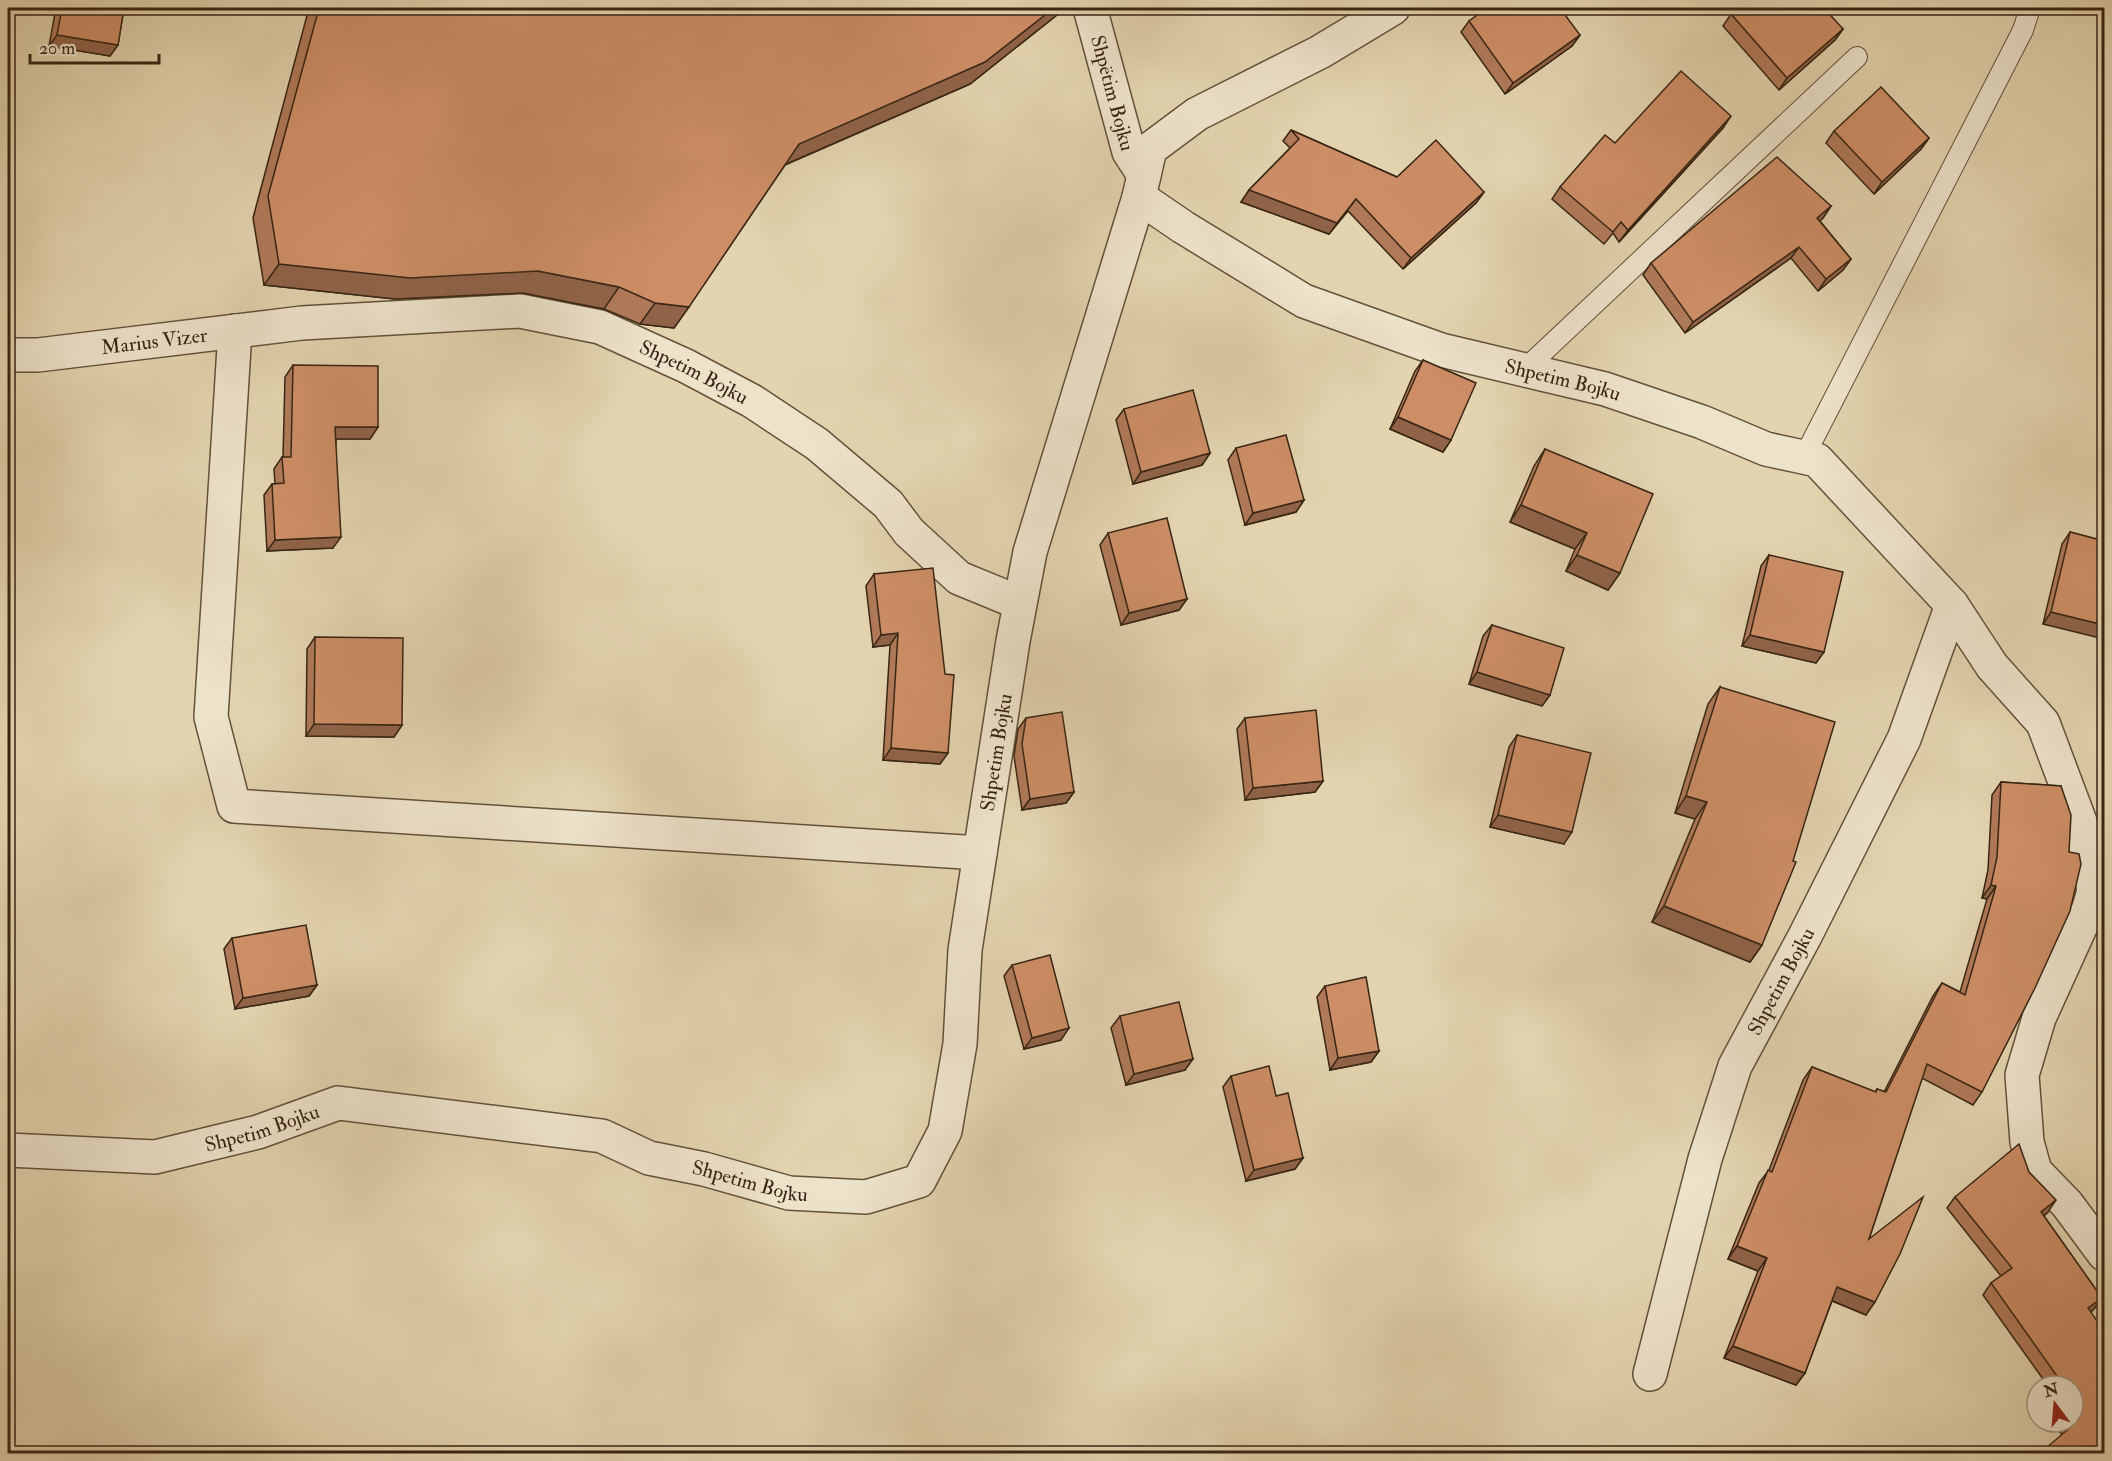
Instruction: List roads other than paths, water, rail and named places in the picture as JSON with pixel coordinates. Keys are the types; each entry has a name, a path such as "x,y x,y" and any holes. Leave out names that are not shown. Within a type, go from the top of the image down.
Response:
{"street":[{"name":"Shpëtim Bojku","path":"1090,8 1129,152 1142,186"},
{"name":"Shpetim Bojku","path":"8,1150 156,1157 258,1132 338,1103 602,1136 649,1158 704,1169 789,1193 866,1197 920,1181 945,1131 960,1044 965,950 1030,552 1142,186 1150,149 1197,114 1320,52 1393,8"},
{"name":"Shpetim Bojku","path":"1142,186 1183,227 1304,301 1441,350 1605,389 1702,422 1766,449 1817,460 1952,605 1992,666 2043,723 2082,827 2094,891 2089,908 2039,1018 2022,1075 2024,1114 2027,1142 2035,1171 2067,1204 2104,1254"},
{"name":"Shpetim Bojku","path":"302,323 520,311 600,327 686,366 752,401 817,444 888,504 909,532 959,578 1020,603"},
{"name":"Marius Vizer","path":"8,355 38,355 302,323"},
{"path":"235,331 211,717 234,806 980,853"},
{"name":"Shpetim Bojku","path":"1650,1374 1705,1160 1735,1066 1805,936 1904,739 1952,605"}],"lane":[{"path":"1804,457 2023,30 2030,8"},
{"path":"1525,369 1857,57"}]}
